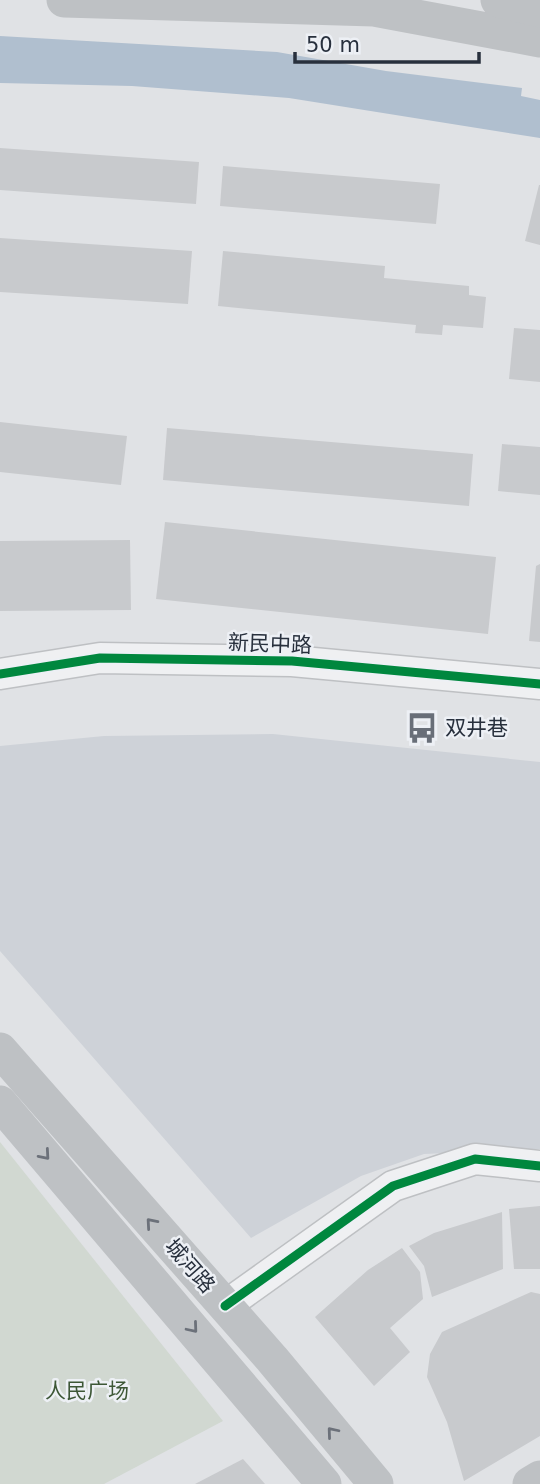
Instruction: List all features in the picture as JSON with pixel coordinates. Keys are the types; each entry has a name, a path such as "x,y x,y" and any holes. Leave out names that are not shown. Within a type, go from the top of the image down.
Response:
{"main road":[{"path":"64,0 374,9 540,40"},
{"path":"498,0 540,10"},
{"name":"城河路","path":"0,1051 225,1306 376,1484"},
{"name":"城河路","path":"0,1103 324,1484"},
{"path":"530,1484 540,1478"}],"street":[{"name":"新民中路","path":"0,674 100,658 292,661 540,684"},
{"path":"225,1306 393,1186 475,1159 540,1166"}],"shaded area":[{"path":"273,734 540,762 540,1149 424,1154 361,1176 251,1238 0,951 0,746 104,736"}],"green space":[{"name":"人民广场","path":"0,1142 223,1421 104,1484 0,1484"}],"water":[{"path":"0,36 277,52 386,71 522,88 521,96 540,100 540,138 289,98 132,86 0,83"}],"building":[{"path":"0,148 199,162 196,204 0,190"},
{"path":"223,166 440,184 436,224 220,206"},
{"path":"540,185 540,245 525,241"},
{"path":"0,238 192,251 188,304 0,292"},
{"path":"223,251 385,266 384,278 469,286 469,295 486,297 483,328 443,325 442,335 415,333 416,325 218,306"},
{"path":"514,328 540,330 540,382 509,379"},
{"path":"0,422 127,436 121,485 0,472"},
{"path":"167,428 473,454 469,506 163,480"},
{"path":"502,444 540,447 540,495 498,491"},
{"path":"165,522 496,557 488,634 156,599"},
{"path":"130,540 131,610 0,611 0,541"},
{"path":"540,564 540,642 529,641 536,566"},
{"path":"540,1206 540,1269 514,1269 509,1209"},
{"path":"502,1212 503,1269 432,1297 424,1266 409,1246 434,1233"},
{"path":"402,1248 420,1272 423,1299 390,1328 410,1352 374,1386 315,1317 368,1270"},
{"path":"531,1292 540,1294 540,1436 464,1481 447,1422 427,1377 430,1354 442,1332"},
{"path":"243,1459 265,1484 195,1484"}],"cycle path":[{"path":"0,674 100,658 292,661 540,684"},
{"path":"225,1306 393,1186 475,1159 540,1166"}],"place":[{"name":"双井巷","path":"422,728"}]}
